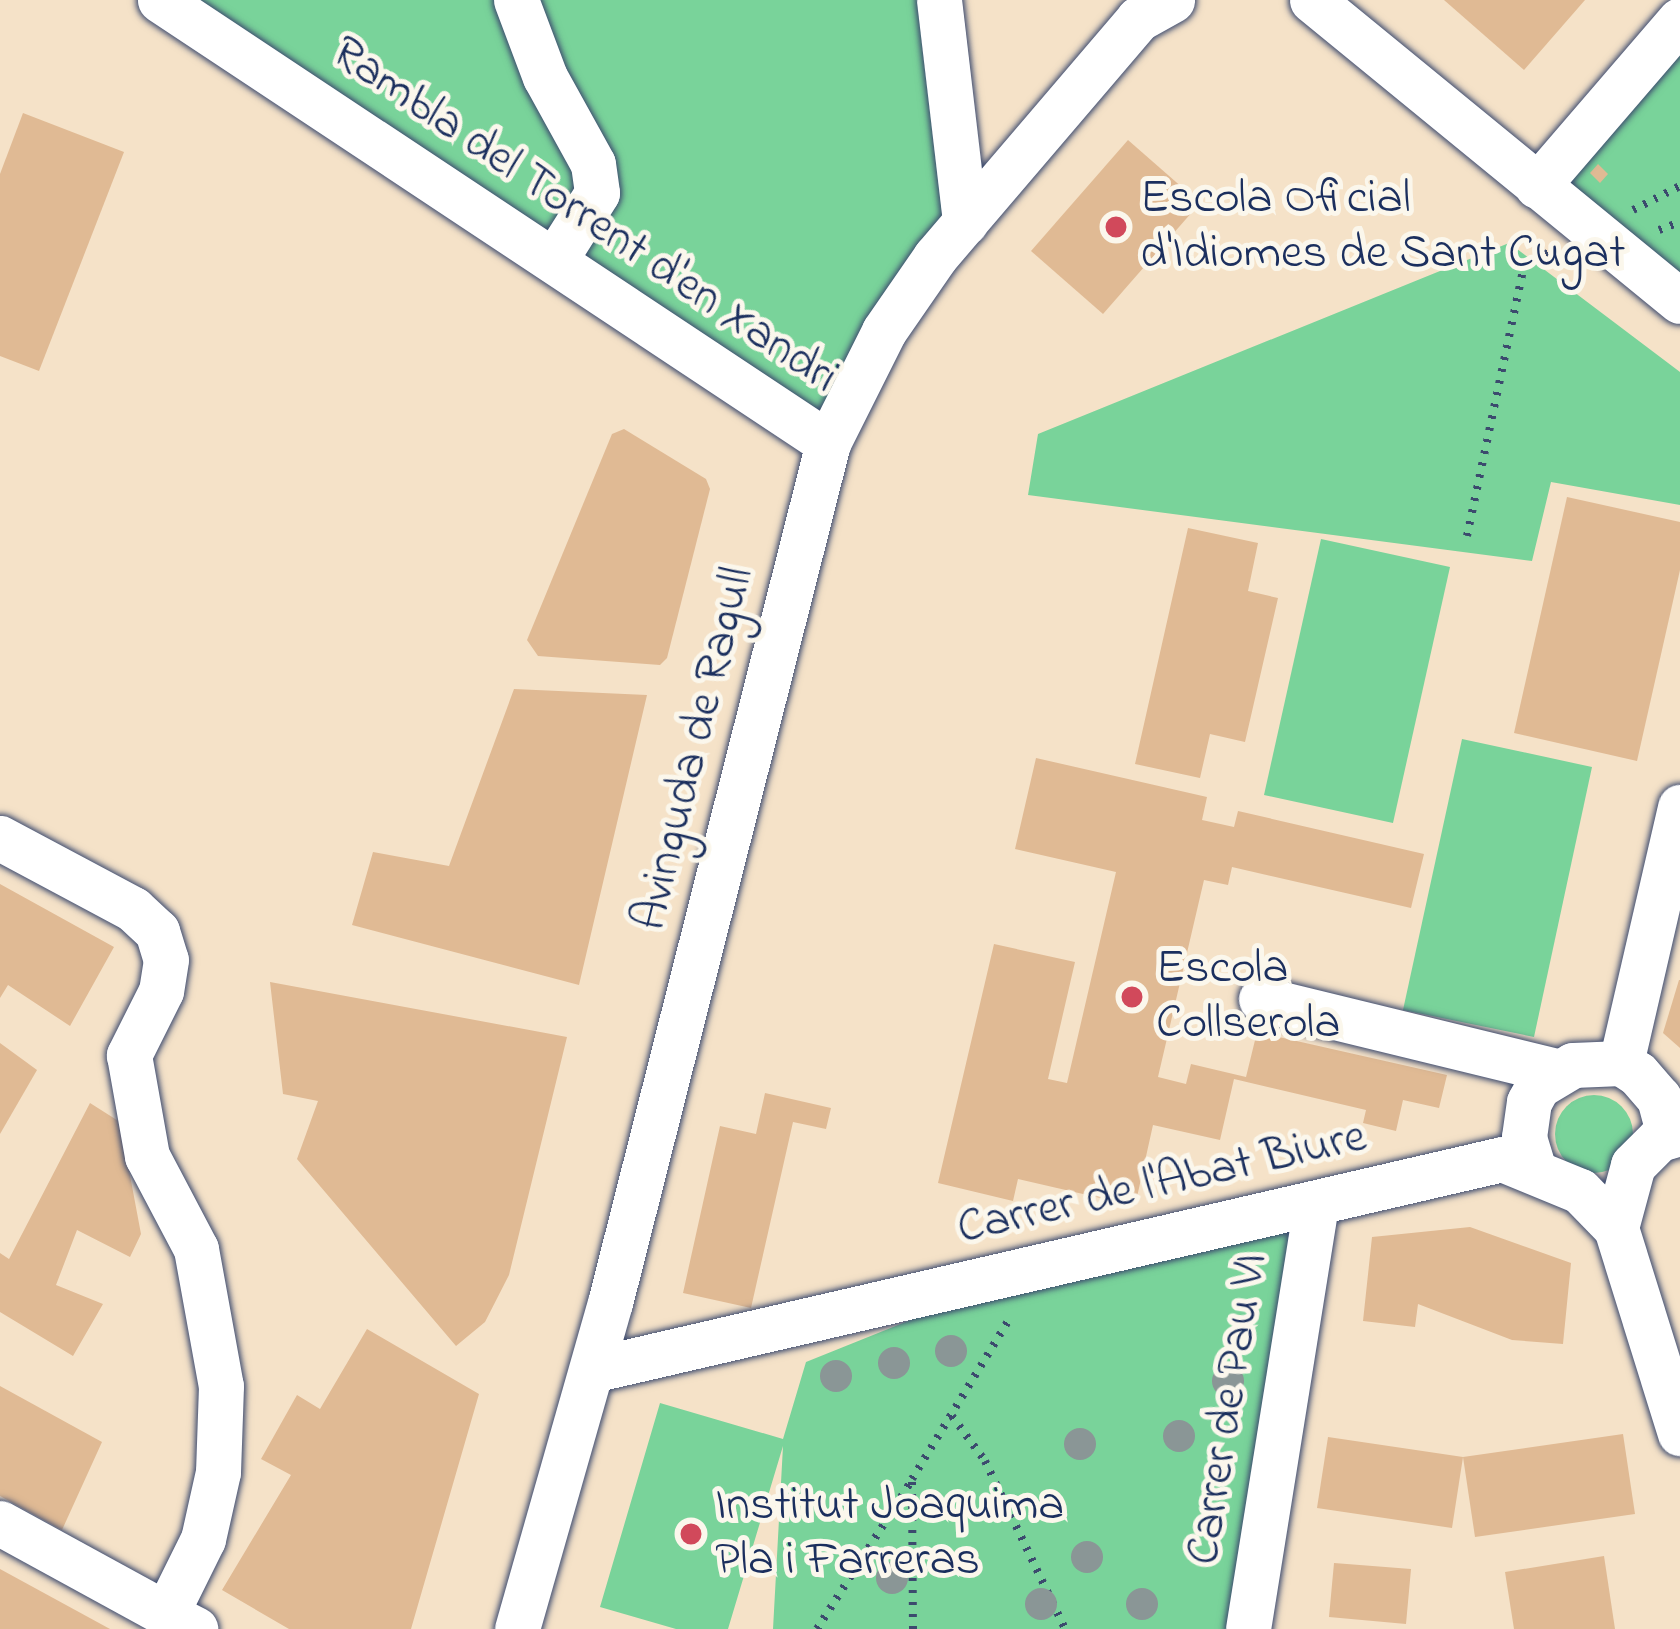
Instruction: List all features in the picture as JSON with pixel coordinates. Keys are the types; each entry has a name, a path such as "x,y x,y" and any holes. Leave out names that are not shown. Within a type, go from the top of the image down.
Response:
{"street":[{"name":"Rambla del Torrent d'en Xandri","path":"160,0 828,443"},
{"path":"516,0 545,77 593,164 597,193 554,261"},
{"path":"939,0 965,222"},
{"name":"Avinguda de Ragull","path":"517,1629 592,1370 828,443 884,331 965,222 1138,19 1172,0"},
{"path":"1312,0 1680,302"},
{"path":"1537,186 1680,20"},
{"path":"1621,1064 1680,807"},
{"path":"0,838 133,909 157,932 166,960 161,992 129,1055 147,1156 196,1249 221,1386 218,1472 180,1621 0,1523"},
{"path":"1262,1000 1556,1071 1621,1064 1649,1082 1674,1134 1634,1165 1616,1228 1680,1433"},
{"path":"1533,1167 1524,1120 1538,1086 1556,1071"},
{"name":"Carrer de l'Abat Biure","path":"592,1370 1316,1206 1502,1159 1533,1167 1580,1192 1616,1228"},
{"name":"Carrer de Pau VI","path":"1248,1629 1316,1206"}],"path":[{"path":"1467,536 1523,265 1680,186"},
{"path":"817,1629 1040,1268"},
{"path":"952,1416 986,1461 1065,1629"},
{"path":"912,1479 913,1629"}],"green space":[{"path":"160,0 934,0 965,222 828,443"},
{"path":"1680,24 1680,301 1537,186"},
{"path":"1509,243 1680,372 1680,505 1551,482 1532,561 1028,495 1038,434"},
{"path":"1321,539 1450,567 1393,823 1264,795"},
{"path":"1462,739 1592,767 1534,1037 1403,1010"},
{"path":"1594,1095 1622,1106 1633,1134 1622,1162 1594,1173 1566,1162 1555,1134 1566,1106"},
{"path":"1316,1206 1249,1629 773,1629 783,1446 728,1629 676,1629 600,1607 660,1403 783,1439 806,1362 1040,1268"}],"building":[{"path":"1444,0 1585,0 1524,70"},
{"path":"23,113 124,152 39,371 0,356 0,174"},
{"name":"Escola Oficial d'Idiomes de Sant Cugat","path":"1128,140 1200,203 1103,314 1031,251"},
{"path":"1598,164 1608,174 1600,183 1590,173"},
{"path":"624,429 706,479 710,489 667,658 660,665 538,656 527,640 612,434"},
{"path":"1567,497 1680,522 1680,570 1637,761 1514,733"},
{"path":"1188,528 1258,543 1248,591 1278,598 1245,742 1210,734 1200,778 1135,764"},
{"path":"514,689 647,695 579,985 352,925 373,852 449,866"},
{"name":"Escola Collserola","path":"1036,758 1207,797 1202,820 1234,827 1238,811 1424,854 1411,908 1232,867 1228,885 1204,880 1158,1077 1186,1084 1191,1064 1246,1077 1257,1032 1447,1075 1439,1108 1403,1100 1396,1131 1363,1123 1366,1110 1234,1079 1220,1140 1153,1125 1135,1206 1018,1179 1013,1201 938,1183 994,944 1075,962 1048,1079 1067,1083 1116,872 1015,849"},
{"path":"0,884 114,947 70,1026 8,985 0,998"},
{"path":"1680,980 1680,1048 1663,1033"},
{"path":"270,982 567,1037 509,1275 485,1322 456,1346 297,1159 318,1101 283,1094"},
{"path":"0,1043 37,1070 0,1134"},
{"path":"765,1093 831,1108 826,1129 793,1122 751,1308 683,1293 720,1126 756,1134"},
{"path":"90,1103 120,1122 141,1234 130,1257 77,1230 56,1285 103,1304 73,1356 0,1312 0,1253 9,1259"},
{"path":"1470,1227 1571,1263 1563,1344 1512,1340 1418,1304 1415,1327 1363,1321 1372,1237"},
{"path":"367,1329 479,1394 411,1629 289,1629 222,1590 291,1475 261,1459 297,1395 320,1409"},
{"path":"0,1386 102,1442 62,1530 0,1496"},
{"path":"1623,1434 1635,1514 1475,1537 1463,1457"},
{"path":"1328,1437 1463,1457 1452,1528 1317,1508"},
{"path":"1604,1556 1615,1629 1514,1629 1505,1572"},
{"path":"1334,1563 1411,1569 1406,1624 1329,1617"},
{"path":"0,1569 110,1629 0,1629"}],"place":[{"name":"Escola Oficial d'Idiomes de Sant Cugat","path":"1116,227"},
{"name":"Escola Collserola","path":"1132,997"},
{"name":"Institut Joaquima Pla i Farreras","path":"691,1534"}]}
